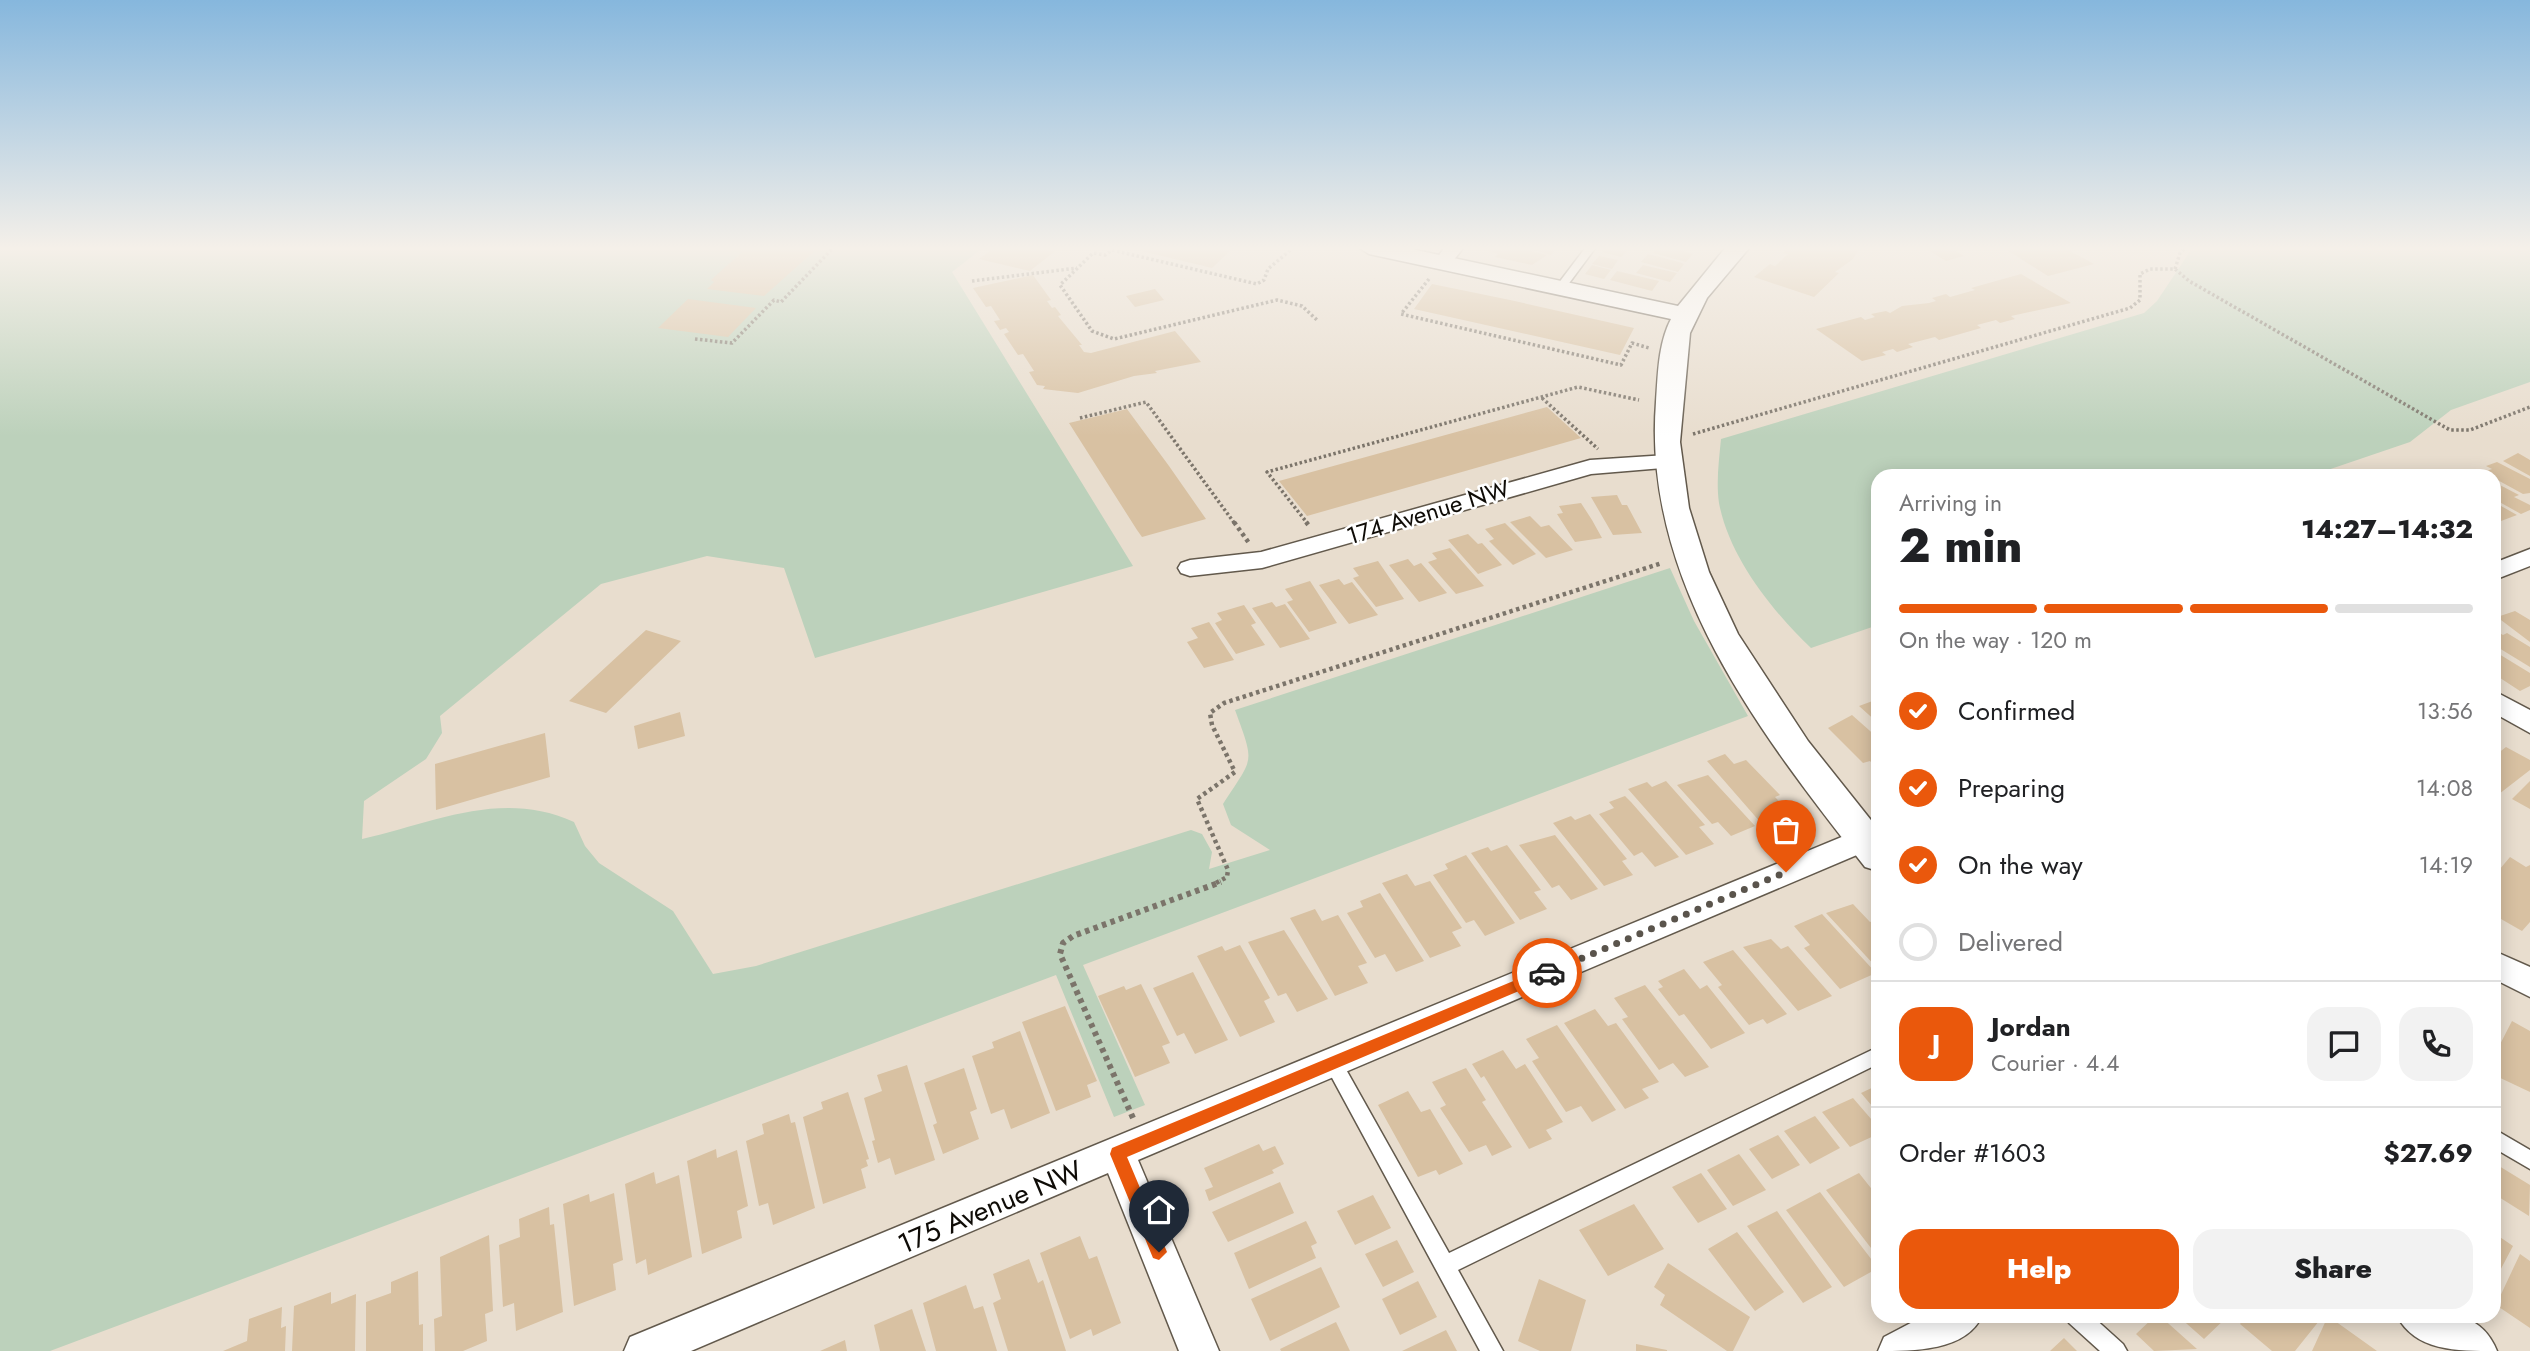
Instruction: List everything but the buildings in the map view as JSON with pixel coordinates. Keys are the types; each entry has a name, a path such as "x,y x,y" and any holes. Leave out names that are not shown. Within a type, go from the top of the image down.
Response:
{"street":[{"path":"1663,310 1686,315"},
{"path":"1688,310 1675,345 1664,421 1673,502 1688,556 1736,658 1772,716 1871,840"},
{"name":"174 Avenue NW","path":"1190,568 1262,560 1590,467 1667,462"},
{"path":"2501,569 2530,557"},
{"path":"2501,704 2530,723"},
{"name":"175 Avenue NW","path":"644,1351 1333,1063 1871,844"},
{"path":"2501,968 2530,984"},
{"path":"1118,1154 1199,1351"},
{"path":"1898,1351 1950,1323"},
{"path":"2432,1323 2472,1351"}],"lane":[{"path":"1445,1266 1871,1058"},
{"path":"1333,1063 1492,1351"},
{"path":"2501,1142 2530,1160"},
{"path":"2084,1323 2116,1351"}],"path":[{"path":"695,339 732,343 764,310"},
{"path":"1077,310 1092,331 1114,339 1235,310"},
{"path":"1306,310 1317,320"},
{"path":"1404,310 1401,314 1621,365 1632,344 1650,348"},
{"path":"1693,434 2123,310"},
{"path":"2240,310 2450,430 2470,430 2530,407"},
{"path":"1315,534 1266,472 1578,387 1639,400"},
{"path":"1541,397 1605,455"},
{"path":"1080,418 1146,402 1254,549"},
{"path":"1133,1118 1060,954 1063,943 1073,936 1220,882 1227,877 1228,863 1198,809 1196,799 1201,792 1223,783 1235,772 1212,725 1210,713 1224,704 1662,563"}],"green space":[{"path":"0,310 975,310 1133,566 815,658 784,568 707,556 601,584 440,716 442,733 426,759 364,801 362,839 441,818 494,809 520,808 574,822 585,846 599,863 673,911 713,974 756,966 1191,830 1202,834 1212,852 1209,869 1270,850 1231,825 1223,804 1241,777 1248,760 1246,741 1235,710 1670,568 1694,621 1748,716 1083,965 1145,1105 1114,1117 1056,975 50,1351 0,1351"},
{"path":"2147,310 2530,310 2530,382 2451,410 2410,442 2331,469 1871,469 1871,627 1811,648 1768,601 1742,563 1724,523 1718,487 1721,439"}],"way so far":[{"path":"1547,973 1786,872"}],"route":[{"path":"1159,1252 1118,1154 1547,973"}]}
